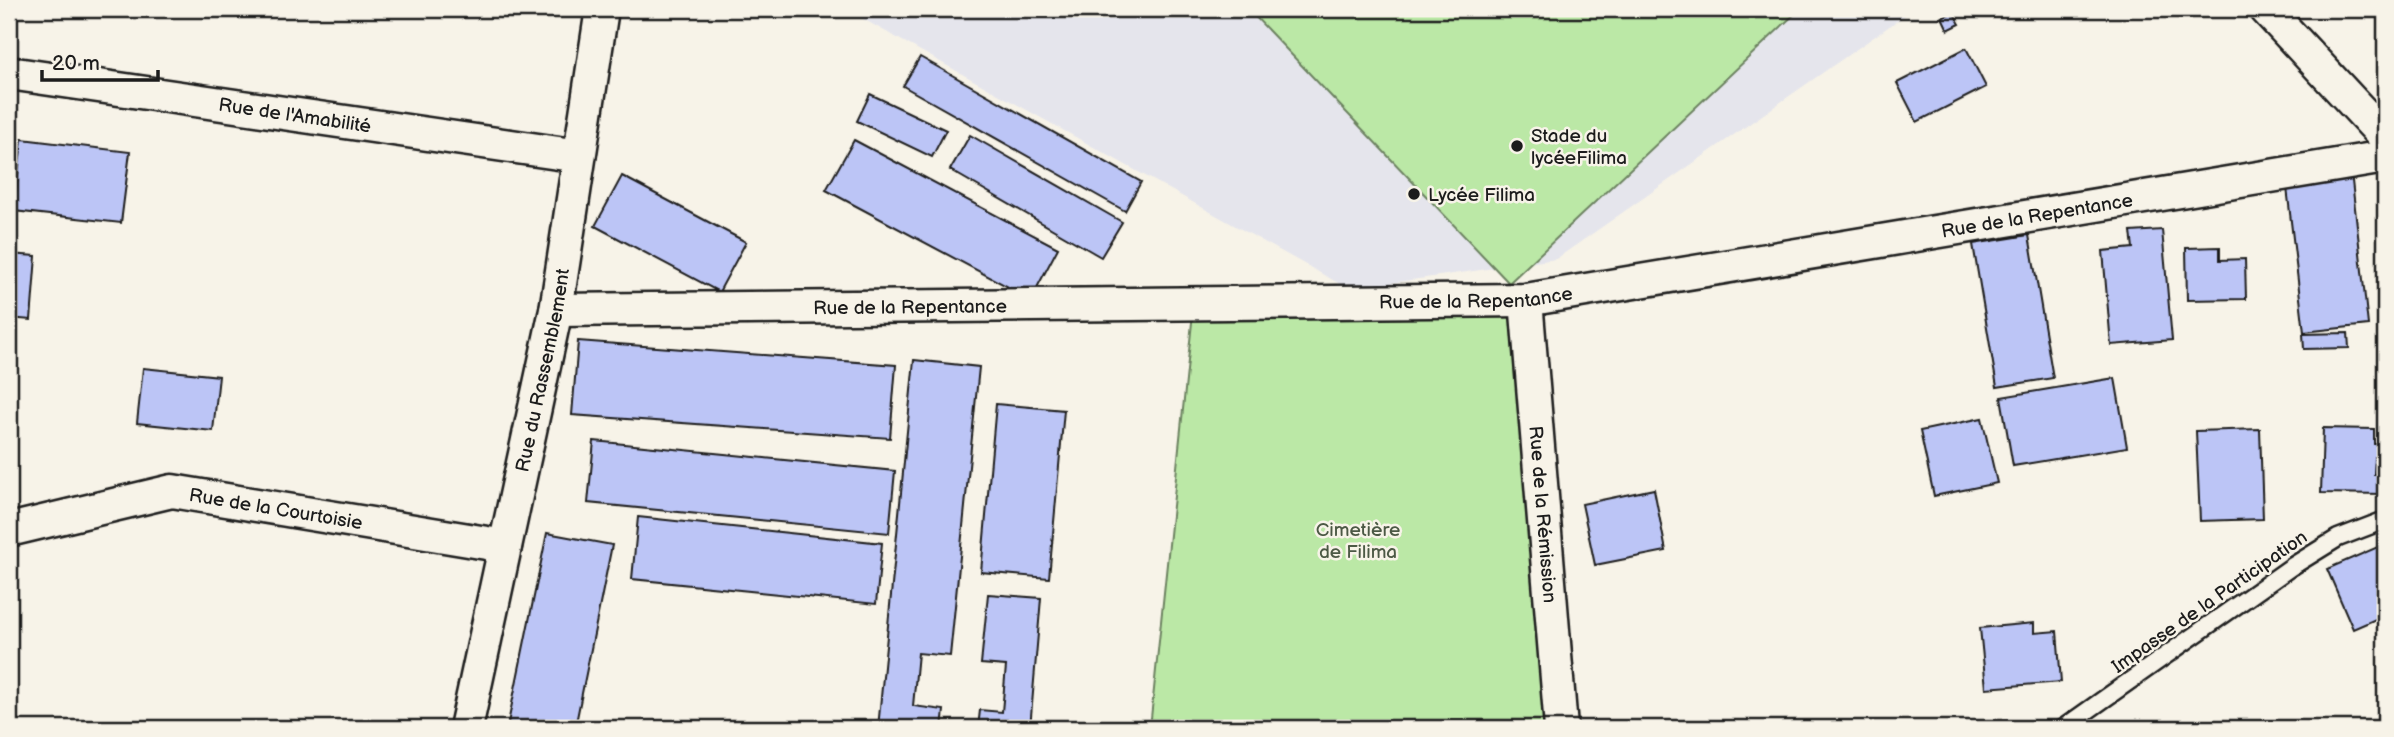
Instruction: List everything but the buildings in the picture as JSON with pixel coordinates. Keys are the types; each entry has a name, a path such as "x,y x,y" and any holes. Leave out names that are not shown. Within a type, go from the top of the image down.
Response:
{"street":[{"name":"Rue du Rassemblement","path":"466,728 556,310 602,9"},
{"path":"2266,9 2385,137"},
{"name":"Rue de l'Amabilité","path":"9,73 579,156"},
{"name":"Rue de la Repentance","path":"556,310 1526,300 2385,157"},
{"name":"Rue de la Rémission","path":"1526,300 1561,728"},
{"name":"Rue de la Courtoisie","path":"9,530 172,491 505,546"}],"lane":[{"name":"Impasse de la Participation","path":"2063,728 2291,567 2339,538 2385,520"}],"shaded area":[{"name":"Lycée Filima","path":"845,9 1914,9 1556,259 1349,289"}],"green space":[{"name":"Stade du lycéeFilima","path":"1248,9 1800,9 1509,283"},
{"name":"Cimetière de Filima","path":"1526,300 1561,728 1150,728 1194,303"}],"place":[{"name":"Stade du lycéeFilima","path":"1517,146"},
{"name":"Lycée Filima","path":"1414,194"}]}
